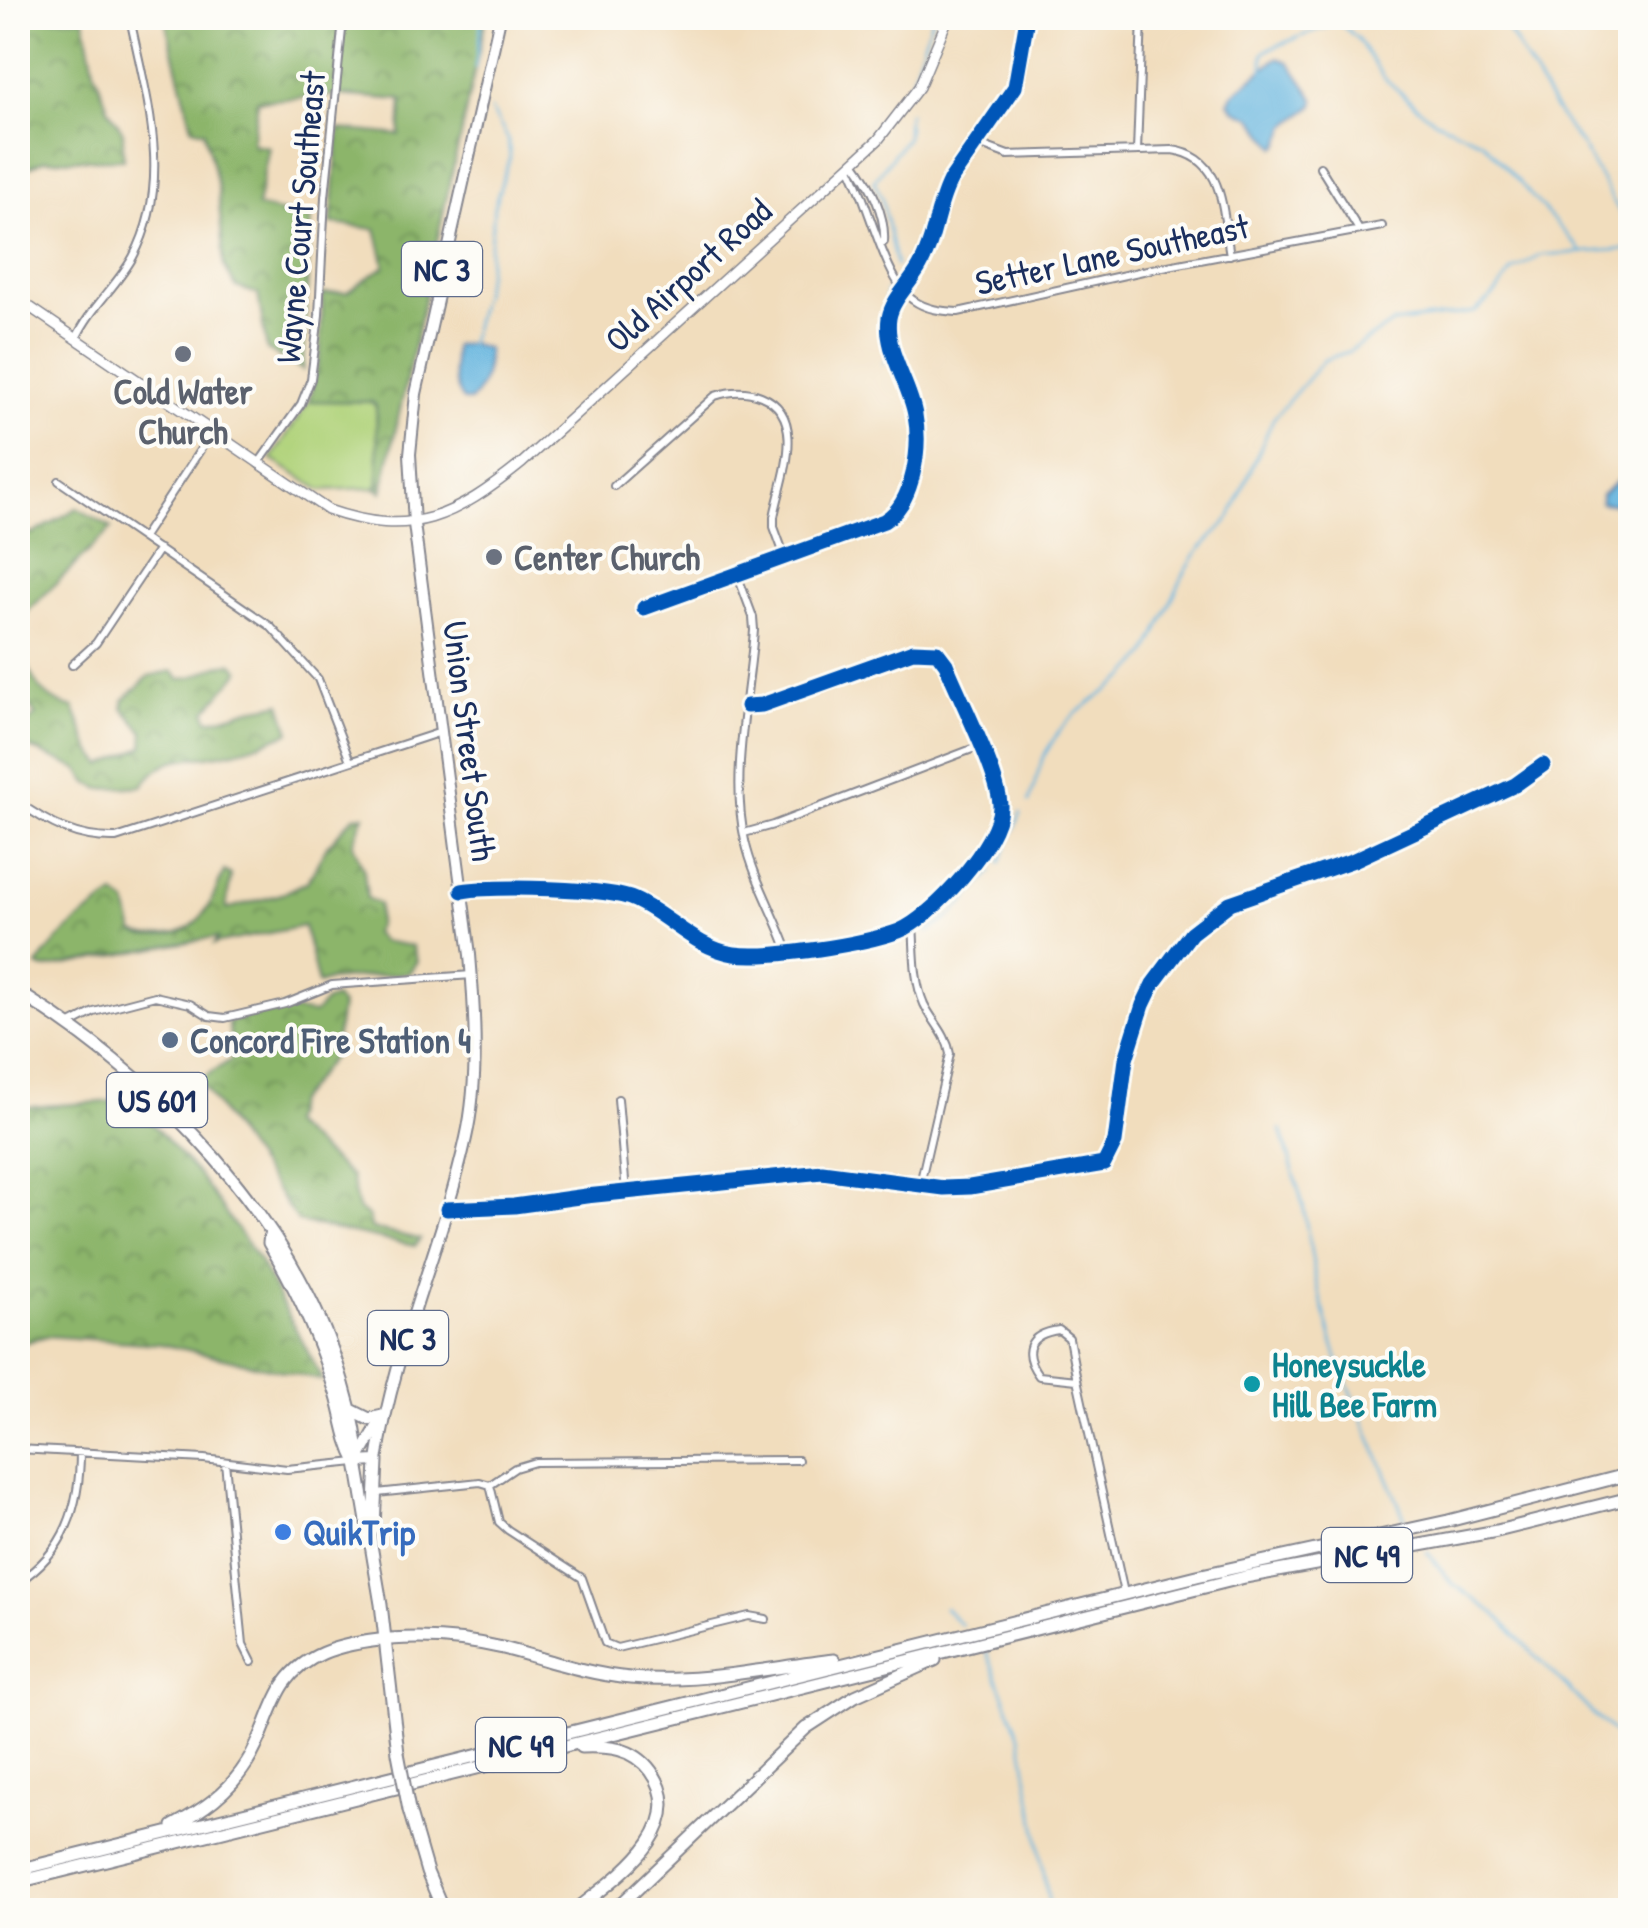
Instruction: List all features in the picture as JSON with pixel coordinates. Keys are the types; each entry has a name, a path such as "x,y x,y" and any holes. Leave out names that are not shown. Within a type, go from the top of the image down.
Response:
{"highway":[{"name":"US 601","path":"18,992 128,1071 202,1144 276,1238 308,1292 337,1364 358,1445 357,1462 373,1551 398,1752 409,1810 443,1910"},
{"name":"US 601","path":"270,1234 270,1243 311,1322 336,1393 348,1446 357,1462"},
{"path":"350,1409 363,1418 383,1416"},
{"path":"373,1551 378,1461"},
{"name":"NC 49","path":"18,1870 1124,1594 1448,1521 1630,1474"},
{"name":"NC 49","path":"18,1882 1245,1577 1481,1534 1630,1498"},
{"path":"156,1836 204,1808 236,1778 257,1743 279,1690 291,1675 323,1653 385,1640 458,1639 596,1674 654,1680 886,1654"},
{"path":"614,1910 806,1728 884,1681 968,1646"},
{"path":"552,1749 603,1746 634,1754 652,1772 662,1798 659,1826 653,1839 624,1870 576,1910"}],"main road":[{"name":"NC 3","path":"414,524 410,454 416,394 500,18"},
{"name":"Union Street South","path":"378,1461 383,1416 447,1209 470,1115 472,975 414,524"},
{"name":"Union Street South","path":"357,1462 383,1416"},
{"path":"357,1462 378,1461"}],"street":[{"path":"76,339 134,256 151,204 155,176 152,127 130,18"},
{"name":"Old Airport Road","path":"414,524 478,497 512,471 878,140 919,87 948,18"},
{"path":"644,608 884,521 904,499 913,465 915,414 894,350 889,316 926,254 944,192 1015,86 1027,18"},
{"path":"1137,152 1142,18"},
{"name":"Wayne Court Southeast","path":"258,464 300,404 312,379 343,20"},
{"path":"976,142 1008,155 1183,152 1206,165 1219,186 1230,255"},
{"path":"852,164 863,173 879,212 885,230 883,248 902,291"},
{"path":"1320,167 1359,230"},
{"name":"Setter Lane Southeast","path":"902,291 920,305 958,312 1382,226"},
{"path":"18,299 328,510 382,524 414,524"},
{"path":"614,486 715,396 732,392 760,396 773,404 789,434 774,517 784,558"},
{"path":"143,537 212,432"},
{"path":"59,482 270,626 302,658 326,694 350,762"},
{"path":"72,664 96,642 159,549"},
{"path":"737,574 753,617 742,762 744,833 755,873 788,951"},
{"path":"462,891 618,894 646,906 713,949 745,955 788,951 890,934 913,923 980,855 998,825 1000,800 946,664 937,652 913,651 762,705 748,706"},
{"path":"18,802 56,828 87,837 116,838 442,732"},
{"path":"744,833 980,746"},
{"path":"447,1209 514,1206 822,1172 944,1188 981,1186 1104,1164 1115,1142 1126,1059 1143,1005 1153,984 1192,932 1230,903 1354,860 1535,774 1543,764"},
{"path":"913,923 918,988 950,1054 920,1184"},
{"path":"69,1025 94,1012 155,996 225,1018 285,1004 340,984 472,975"},
{"path":"618,1099 626,1192"},
{"path":"1077,1380 1040,1376 1029,1359 1027,1348 1031,1340 1050,1331 1064,1332 1069,1338 1124,1594"},
{"path":"18,1449 298,1469 357,1462"},
{"path":"18,1582 41,1564 64,1537 78,1491 80,1452"},
{"path":"376,1494 480,1482 490,1485 516,1468 535,1462 798,1460"},
{"path":"225,1462 243,1644 252,1662"},
{"path":"490,1485 496,1512 508,1530 582,1578 601,1634 611,1646 632,1647 749,1616 766,1618"}],"green space":[{"path":"18,18 84,18 94,69 109,110 123,132 123,159 45,160 18,172"},
{"path":"165,18 486,18 382,492 376,488 376,406 372,402 309,401 320,355 323,294 347,292 385,266 376,229 331,224 339,129 400,135 402,100 339,95 258,101 252,144 269,147 257,207 311,219 303,370 267,350 258,294 236,287 224,266 218,188 204,131 192,128"},
{"path":"309,401 372,402 376,407 376,488 321,490 271,459"},
{"path":"77,508 112,528 18,621 18,532 33,534"},
{"path":"26,659 42,691 74,708 91,751 103,765 143,747 144,732 123,708 124,700 149,676 172,671 180,679 232,663 240,671 206,711 208,720 281,703 290,732 238,750 168,763 142,786 101,789 88,783 78,769 20,744 18,731 36,715 18,694 18,661"},
{"path":"364,815 353,844 364,871 367,898 379,904 374,933 381,941 412,946 417,961 409,973 318,984 304,926 214,944 218,938 44,969 37,966 72,926 115,895 127,904 134,933 150,936 179,932 198,921 224,871 231,875 226,909 282,894 307,882 327,846 354,816"},
{"path":"335,998 341,1006 334,1055 295,1104 290,1124 351,1177 358,1209 368,1216 372,1229 420,1239 415,1246 298,1222 199,1080 231,1060 228,1022 283,1009 314,1014 326,1001"},
{"path":"131,1100 199,1176 258,1259 323,1380 161,1344 46,1336 18,1345 18,1108"}],"water":[{"path":"1277,58 1289,62 1315,100 1287,126 1276,147 1252,117 1235,110 1229,102 1233,94"},
{"path":"469,343 487,349 487,363 478,390 470,401 464,401 455,382 454,346"},
{"path":"1630,470 1630,505 1601,503 1601,495"}],"waterway":[{"path":"475,68 482,18"},
{"path":"907,94 932,18"},
{"path":"1500,18 1630,230"},
{"path":"1263,71 1266,50 1338,22 1358,39 1383,77 1422,111 1483,142 1583,253"},
{"path":"469,345 487,274 494,206 510,157 508,139 491,109"},
{"path":"896,266 882,199 874,181 907,137 908,113"},
{"path":"1029,802 1043,757 1059,731 1075,714 1126,677 1147,654 1195,555 1230,518 1273,419 1324,360 1350,351 1393,323 1475,312 1512,271 1541,255 1630,249"},
{"path":"883,364 891,355 882,335 887,290"},
{"path":"1000,863 1021,813"},
{"path":"928,932 950,917 993,871"},
{"path":"1281,1129 1303,1205 1316,1282 1337,1358 1405,1519"},
{"path":"1427,1552 1452,1583 1494,1613 1630,1747"},
{"path":"944,1608 961,1625"},
{"path":"986,1651 1021,1738 1050,1910"}],"cycle path":[{"path":"644,608 884,521 902,502 913,474 917,428 890,342 889,318 925,255 951,179 1015,87 1027,18"},
{"path":"462,891 498,888 601,892 635,900 720,951 750,955 793,952 864,941 913,924 946,895 990,838 998,820 998,791 978,735 937,652 913,651 762,705 747,706"},
{"path":"447,1209 514,1206 822,1172 944,1188 970,1187 1104,1164 1115,1142 1126,1059 1143,1005 1153,984 1191,933 1230,903 1354,860 1515,785 1543,765"}],"place":[{"name":"Cold Water Church","path":"183,354"},
{"name":"Center Church","path":"494,557"},
{"name":"Concord Fire Station 4","path":"170,1040"},
{"name":"Honeysuckle Hill Bee Farm","path":"1252,1384"},
{"name":"QuikTrip","path":"283,1532"}]}
